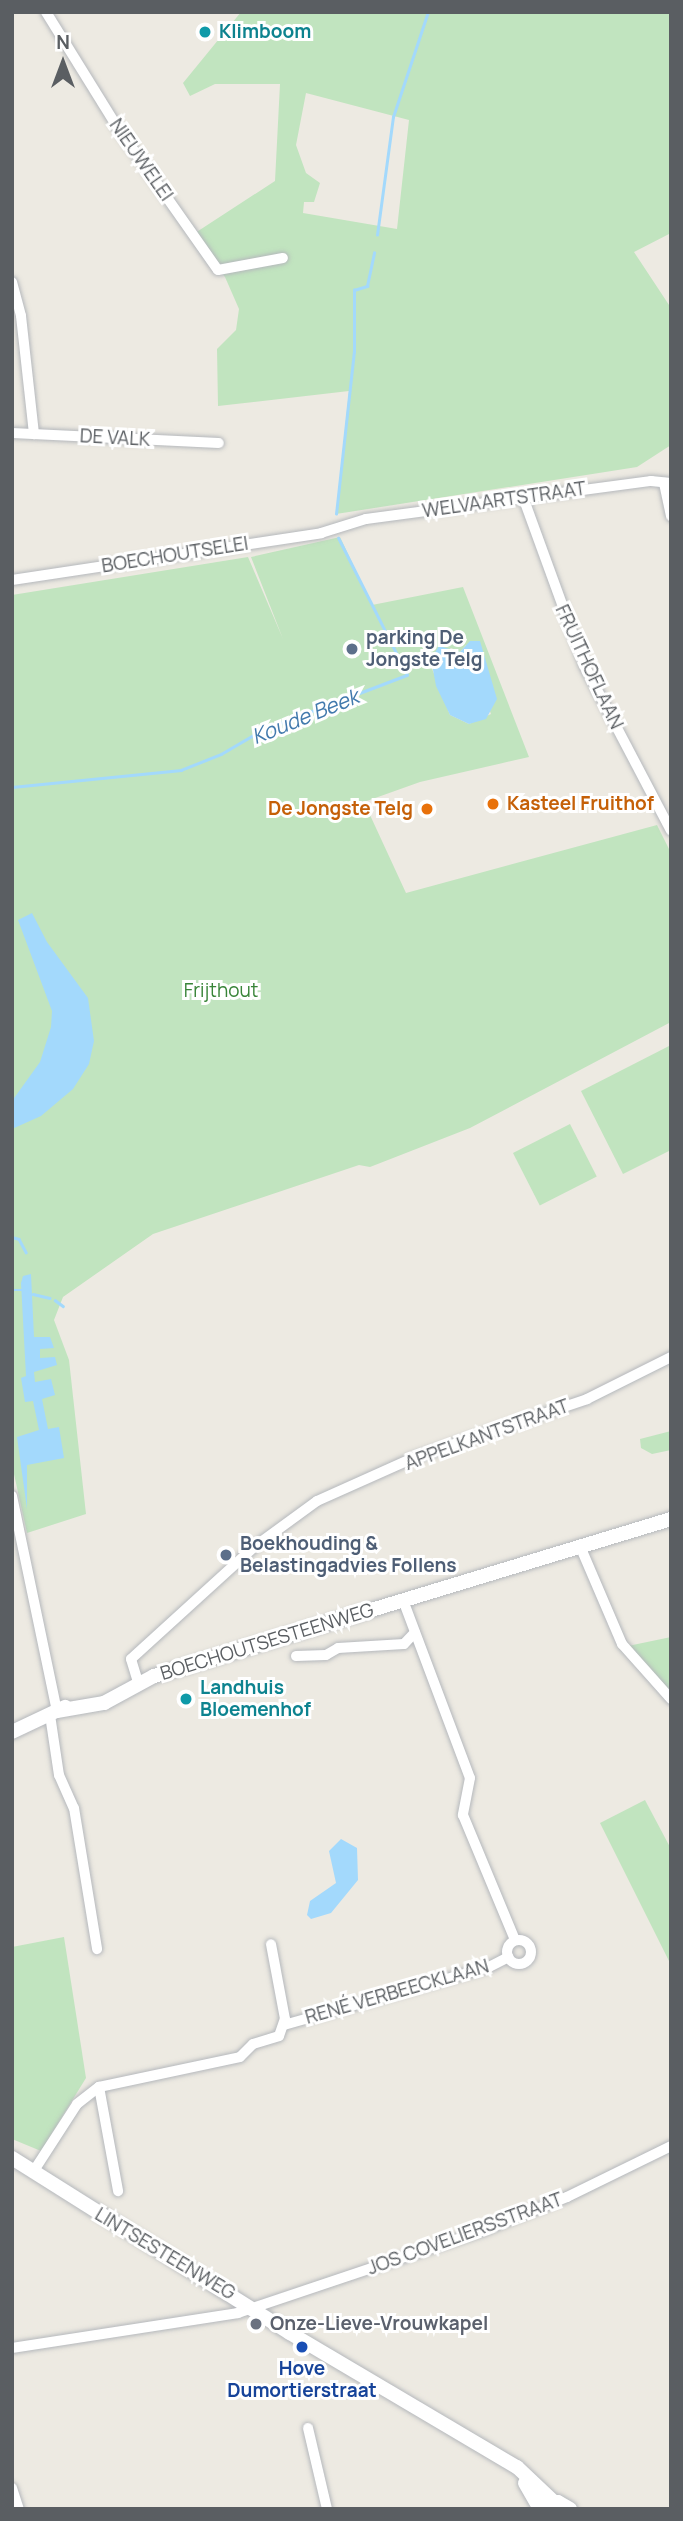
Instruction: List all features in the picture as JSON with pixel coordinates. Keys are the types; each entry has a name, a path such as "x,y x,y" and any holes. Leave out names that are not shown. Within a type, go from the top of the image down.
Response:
{"street":[{"name":"NIEUWELEI","path":"46,12 116,125 218,270 283,258"},
{"path":"12,282 21,316 34,434"},
{"name":"DE VALK","path":"12,433 219,443"},
{"name":"WELVAARTSTRAAT","path":"337,528 366,519 523,497 646,481 667,483"},
{"path":"667,483 671,516"},
{"name":"FRUITHOFLAAN","path":"523,497 584,665 671,831"},
{"name":"BOECHOUTSELEI","path":"12,580 337,528"},
{"name":"APPELKANTSTRAAT","path":"135,1683 131,1660 254,1547 317,1501 413,1458 587,1399 671,1357"},
{"path":"12,1496 54,1713 59,1775 74,1808 97,1949"},
{"name":"BOECHOUTSESTEENWEG","path":"12,1732 54,1713 116,1698 135,1683 671,1519"},
{"path":"580,1546 622,1644 671,1699"},
{"path":"402,1600 442,1699 445,1721 470,1778 463,1815 515,1940"},
{"name":"BOECHOUTSESTEENWEG","path":"296,1656 404,1644 415,1632"},
{"path":"515,1940 529,1944 530,1956 518,1964 509,1957 508,1947 515,1940"},
{"name":"RENÉ VERBEECKLAAN","path":"99,2087 240,2057 253,2044 279,2036 284,2025 271,1944"},
{"name":"RENÉ VERBEECKLAAN","path":"284,2025 489,1967 509,1957"},
{"path":"35,2169 78,2104 99,2087 118,2191"},
{"name":"JOS COVELIERSSTRAAT","path":"12,2348 166,2326 253,2308 482,2231 567,2197 671,2146"},
{"name":"LINTSESTEENWEG","path":"12,2158 35,2169 92,2211 531,2478 545,2507 570,2509"},
{"path":"308,2428 327,2509"},
{"path":"12,2488 19,2509"}],"green space":[{"path":"241,12 671,12 671,233 634,252 671,308 671,445 637,467 336,514 349,391 218,406 217,349 236,330 239,309 225,277 192,235 275,181 280,84 215,84 190,96 183,83","holes":["306,93 409,120 397,229 303,213 304,202 314,202 320,183 306,173 296,145"]},
{"name":"Frijthout","path":"340,537 372,605 463,587 529,757 420,782 364,802 406,893 657,825 671,853 671,1022 470,1128 370,1167 359,1165 153,1234 63,1297 54,1320 69,1360 86,1514 27,1533 12,1465 12,595 248,557 283,639 251,557","holes":["466,645 491,714 469,724 450,715 431,666 451,648 460,652"]},
{"path":"671,1045 671,1150 623,1174 581,1091"},
{"path":"570,1124 597,1177 540,1206 513,1153"},
{"path":"671,1431 671,1450 652,1454 641,1448 640,1439"},
{"path":"671,1637 671,1693 628,1646"},
{"path":"645,1800 671,1849 671,1965 600,1823"},
{"path":"64,1937 86,2078 41,2151 12,2139 12,1947"}],"water":[{"path":"470,641 480,641 497,699 486,719 469,724 450,715 436,686 431,659 439,646 460,652"},
{"path":"32,913 47,942 88,998 94,1041 89,1064 73,1089 41,1116 12,1129 12,1101 40,1062 51,1027 52,1011 18,920"},
{"path":"31,1274 34,1337 50,1337 54,1348 40,1349 40,1358 55,1357 57,1365 34,1372 35,1382 51,1379 55,1395 42,1399 48,1429 59,1427 64,1458 27,1465 27,1509 17,1437 39,1430 33,1401 25,1402 21,1378 26,1376 21,1283 23,1276"},
{"path":"341,1839 357,1848 358,1880 331,1913 311,1919 307,1915 310,1901 336,1883 329,1851"}],"waterway":[{"name":"Koude Beek","path":"377,235 393,117 428,12"},
{"name":"Koude Beek","path":"336,514 354,352 354,290 367,286 374,253"},
{"name":"Koude Beek","path":"12,787 181,770 221,754 262,730 407,675 338,538"},
{"path":"12,1237 19,1239 26,1252"},
{"path":"12,1290 23,1290"},
{"path":"33,1294 50,1298"},
{"path":"55,1300 63,1306"}],"place":[{"name":"Klimboom","path":"205,32"},
{"name":"parking De Jongste Telg","path":"352,649"},
{"name":"Kasteel Fruithof","path":"493,804"},
{"name":"De Jongste Telg","path":"427,809"},
{"name":"Boekhouding & Belastingadvies Follens","path":"226,1555"},
{"name":"Landhuis Bloemenhof","path":"186,1699"},
{"name":"Onze-Lieve-Vrouwkapel","path":"256,2324"},
{"name":"Hove Dumortierstraat","path":"302,2347"}]}
